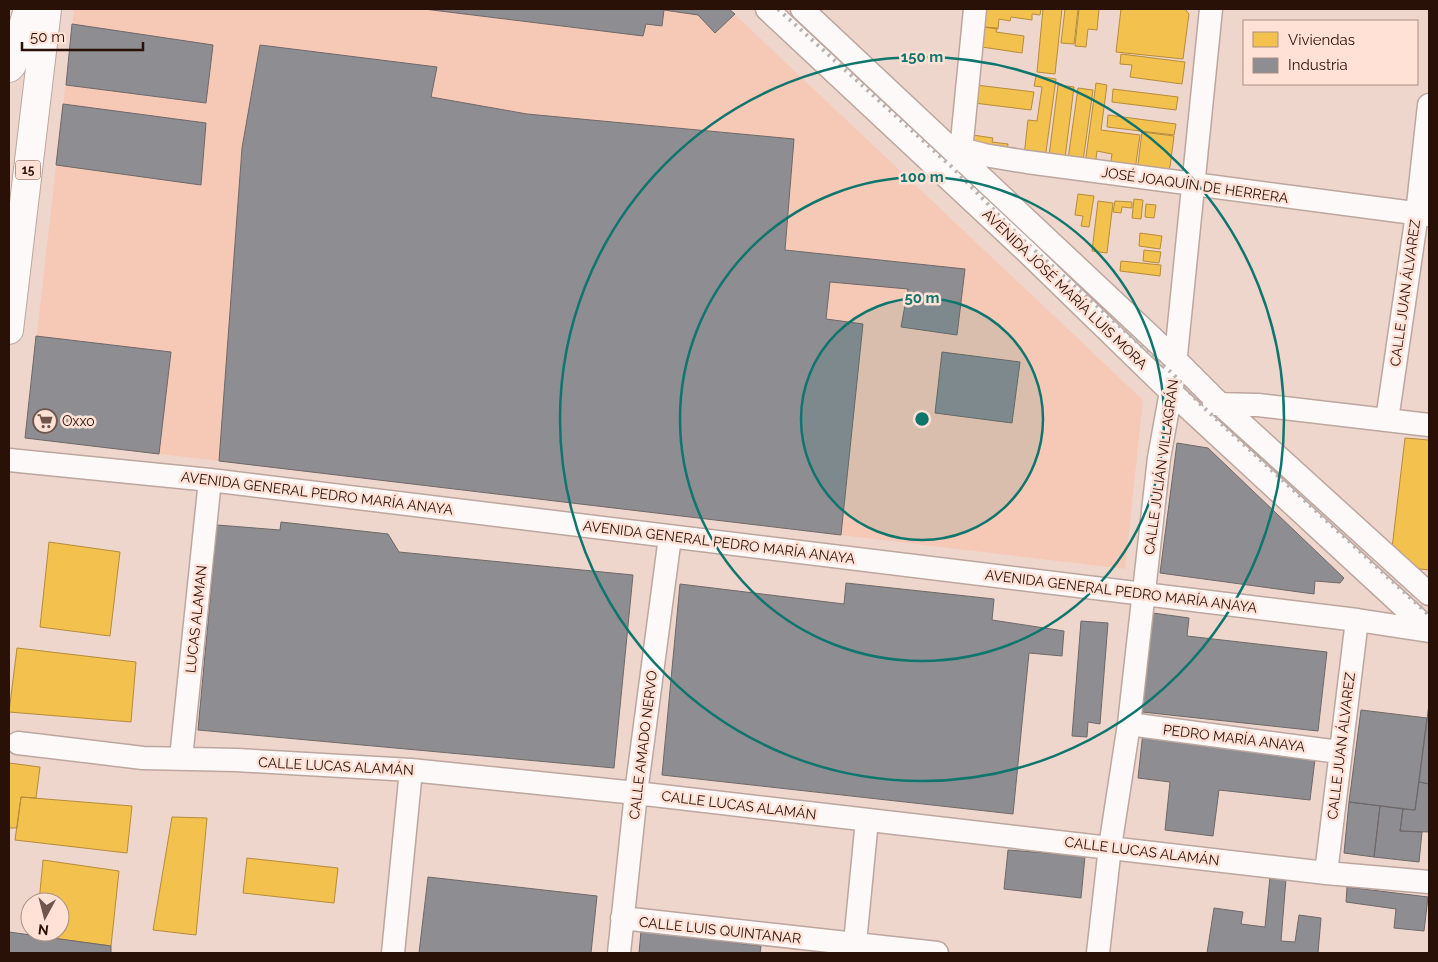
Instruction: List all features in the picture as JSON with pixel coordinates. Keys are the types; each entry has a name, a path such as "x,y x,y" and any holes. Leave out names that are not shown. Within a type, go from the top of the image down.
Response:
{"highway":[{"path":"9,68 12,65 28,9"},
{"name":"15","path":"9,330 47,9"}],"street":[{"name":"AVENIDA JOSÉ MARÍA LUIS MORA","path":"767,9 944,174 1171,392 1429,631"},
{"name":"AVENIDA JOSÉ MARÍA LUIS MORA","path":"802,9 960,152 1176,359 1219,404 1429,594"},
{"path":"944,174 952,167 960,152 975,9"},
{"name":"CALLE JULIÁN VILLAGRÁN","path":"1098,953 1110,847 1129,724 1159,458 1176,359 1211,9"},
{"name":"CALLE JUAN ÁLVAREZ","path":"1387,420 1423,214 1429,105"},
{"name":"JOSÉ JOAQUÍN DE HERRERA","path":"960,152 1193,185 1423,214"},
{"path":"1189,408 1219,404 1258,405 1429,425"},
{"name":"AVENIDA GENERAL PEDRO MARÍA ANAYA","path":"9,460 210,480 1357,620 1429,631"},
{"name":"LUCAS ALAMAN","path":"181,758 210,480"},
{"name":"CALLE AMADO NERVO","path":"619,953 636,793 670,536"},
{"name":"CALLE JUAN ÁLVAREZ","path":"1326,873 1339,752 1357,620"},
{"name":"PEDRO MARÍA ANAYA","path":"1129,724 1339,752"},
{"name":"CALLE LUCAS ALAMÁN","path":"18,743 104,754 411,770 636,793 1326,873 1429,882"},
{"path":"393,953 411,770"},
{"path":"854,949 866,820"},
{"name":"CALLE LUIS QUINTANAR","path":"622,918 854,949 937,953"}],"shaded area":[{"path":"74,9 729,9 1143,400 1125,569 25,438"}],"building: Viviendas":[{"path":"985,9 1041,9 1040,15 1032,14 1032,20 1011,17 1010,21 999,19 998,29 983,27"},
{"path":"1043,9 1062,9 1055,74 1037,72"},
{"path":"1065,9 1078,9 1074,44 1061,43"},
{"path":"1079,9 1099,9 1097,30 1088,29 1086,47 1075,46"},
{"path":"1121,9 1185,9 1189,14 1183,59 1116,52"},
{"path":"984,27 997,28 996,32 1024,36 1022,53 982,47"},
{"path":"1121,54 1185,62 1182,84 1130,77 1132,65 1120,64"},
{"path":"1036,76 1056,79 1045,159 1024,156 1028,120 1037,121 1042,87 1034,86"},
{"path":"1096,83 1107,85 1101,130 1140,135 1135,170 1110,167 1112,154 1097,151 1095,166 1085,164"},
{"path":"976,85 1034,92 1031,110 974,103"},
{"path":"1058,85 1074,87 1065,158 1049,156"},
{"path":"1078,88 1093,90 1083,161 1068,159"},
{"path":"1113,89 1178,97 1176,110 1112,102"},
{"path":"1108,115 1176,124 1174,135 1107,127"},
{"path":"1142,132 1174,136 1170,167 1163,174 1137,172"},
{"path":"973,135 993,138 992,142 1008,144 1007,150 972,147"},
{"path":"1078,194 1094,196 1089,227 1081,226 1083,216 1075,215"},
{"path":"1134,199 1143,200 1141,219 1132,218"},
{"path":"1098,201 1113,203 1107,253 1092,251"},
{"path":"1115,201 1132,202 1132,208 1122,207 1121,213 1113,212"},
{"path":"1146,204 1156,205 1154,218 1145,217"},
{"path":"1140,233 1162,236 1160,249 1139,246"},
{"path":"1144,250 1161,252 1159,263 1143,261"},
{"path":"1121,261 1161,265 1160,276 1120,271"},
{"path":"1405,438 1429,440 1429,570 1412,568 1392,548"},
{"path":"49,542 120,552 110,636 40,627"},
{"path":"17,648 136,662 131,722 9,712"},
{"path":"9,763 40,767 36,798 21,797 17,828 9,828"},
{"path":"21,797 132,806 127,853 15,840"},
{"path":"172,817 207,818 196,935 153,930"},
{"path":"247,858 338,868 334,903 243,893"},
{"path":"43,860 119,871 111,946 70,941 70,892 40,892"}],"building: Industria":[{"path":"424,9 729,9 735,14 715,33 698,15 664,10 662,26 646,24 643,36"},
{"path":"72,24 213,45 206,103 66,85"},
{"path":"260,45 437,67 431,97 527,114 794,139 785,250 965,269 957,335 901,327 908,289 830,282 826,319 863,324 841,535 219,461 242,148"},
{"path":"63,104 206,123 201,185 56,165"},
{"path":"36,336 171,352 159,454 25,438"},
{"path":"942,352 1020,362 1012,423 935,413"},
{"path":"1177,443 1208,448 1344,578 1340,583 1315,581 1314,594 1160,573"},
{"path":"281,522 388,534 399,552 633,575 614,768 198,730 217,525 280,530"},
{"path":"846,583 994,599 992,620 1064,631 1062,656 1029,653 1013,814 662,775 680,584 844,604"},
{"path":"1153,613 1189,618 1187,636 1327,652 1318,731 1142,712"},
{"path":"1081,621 1108,623 1100,724 1088,722 1087,737 1072,736"},
{"path":"1429,704 1429,784 1419,782"},
{"path":"1361,710 1427,718 1415,810 1349,802"},
{"path":"1143,732 1316,751 1310,800 1219,790 1213,836 1165,830 1170,782 1138,778"},
{"path":"1419,782 1429,784 1429,832 1400,831 1403,809 1415,810"},
{"path":"1349,802 1380,806 1374,857 1344,853"},
{"path":"1380,806 1403,809 1400,831 1422,832 1419,862 1374,857"},
{"path":"1008,850 1085,856 1081,898 1004,889"},
{"path":"428,877 597,896 591,953 419,953"},
{"path":"1270,877 1286,879 1281,941 1295,942 1299,915 1321,918 1318,953 1207,953 1214,908 1243,912 1241,924 1265,927"},
{"path":"1347,887 1428,897 1424,931 1394,928 1396,909 1346,902"},
{"path":"641,931 761,946 760,953 639,953"},
{"path":"9,932 20,934 20,942 70,942 70,940 111,946 111,953 9,953"}],"railway":[{"path":"778,9 952,167 1022,239 1174,375 1201,405 1429,615"}],"place":[{"name":"Oxxo","path":"45,421"}]}
